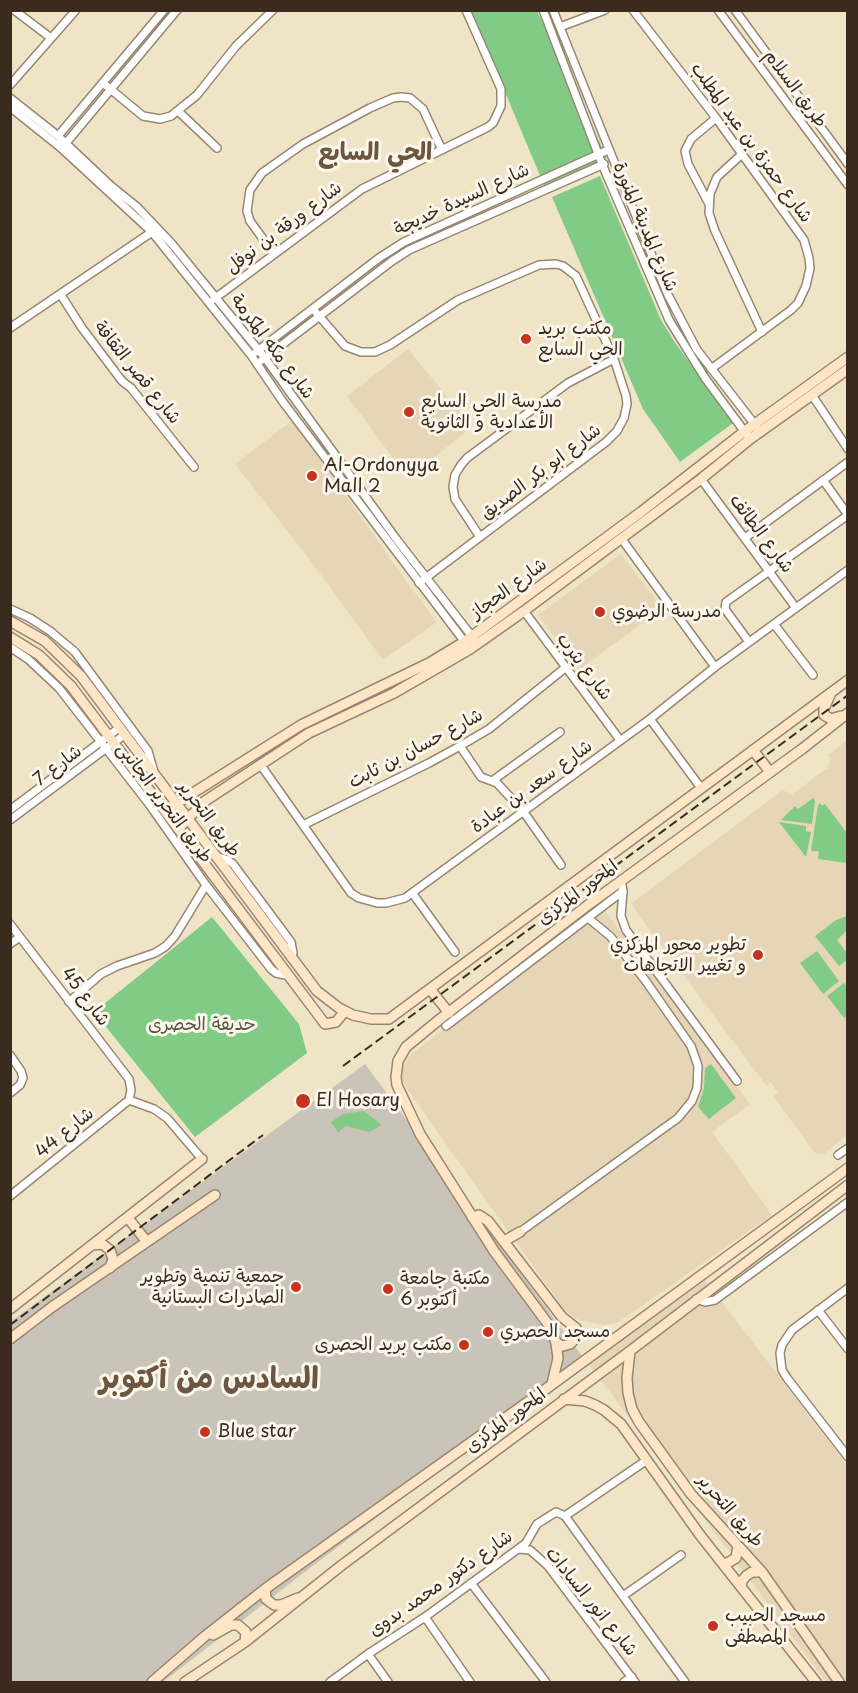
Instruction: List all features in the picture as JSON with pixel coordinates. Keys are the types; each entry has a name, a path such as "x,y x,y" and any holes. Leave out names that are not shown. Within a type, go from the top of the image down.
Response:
{"main road":[{"name":"شارع الحجاز","path":"758,428 848,357"},
{"name":"شارع الحجاز","path":"166,810 292,730 471,643 641,512 747,435 812,395 848,369"},
{"name":"شارع الحجاز","path":"179,828 205,801 309,733 394,693 524,611 701,479 747,435"},
{"name":"طريق التحرير","path":"10,621 31,632 58,652 81,676 291,958 322,996 345,1011 371,1019 388,1019"},
{"name":"طريق التحرير","path":"10,637 39,655 71,686 325,1024 336,1022 345,1011"},
{"name":"المحور المركزى","path":"388,1019 848,680"},
{"path":"830,693 824,709 825,717 831,719 847,713"},
{"name":"المحور المركزى","path":"472,1216 420,1134 400,1092 396,1069 406,1047 621,880 847,713"},
{"path":"753,750 770,772"},
{"path":"430,989 449,1012"},
{"path":"10,1309 202,1158"},
{"path":"552,1384 848,1168"},
{"name":"المحور المركزى","path":"184,1683 245,1642 342,1565 630,1351 848,1185"},
{"path":"10,1339 51,1307 215,1195"},
{"path":"552,1384 557,1365 556,1343 546,1322 472,1216 477,1215 484,1218 562,1317 576,1328 573,1341 563,1346 556,1343"},
{"path":"128,1218 147,1242"},
{"path":"504,1241 520,1232"},
{"path":"93,1245 102,1245 110,1250 113,1258 110,1268"},
{"name":"طريق التحرير","path":"630,1351 628,1394 639,1422 690,1494 762,1572 839,1683"},
{"name":"المحور المركزى","path":"152,1683 204,1637 265,1589 552,1384"},
{"name":"طريق التحرير","path":"564,1399 585,1401 613,1416 700,1535 816,1683"},
{"path":"724,1565 736,1558 738,1546"},
{"path":"741,1587 746,1576 762,1572"},
{"path":"265,1589 266,1599 274,1605 281,1605 304,1597"},
{"path":"204,1637 219,1633 231,1625 238,1625 246,1632 245,1642"}],"street":[{"path":"14,10 51,38"},
{"path":"10,85 76,10"},
{"path":"58,136 164,10"},
{"path":"66,143 177,10"},
{"path":"103,84 143,116 160,119 178,111 197,95 236,46 273,10"},
{"name":"شارع ورقة بن نوفل","path":"213,300 362,189 488,128 496,119 502,95 499,84 466,10"},
{"name":"شارع المدينة المنورة","path":"543,10 602,164 669,320 705,378 747,435"},
{"name":"شارع المدينة المنورة","path":"553,10 667,293 697,350 758,428"},
{"path":"551,30 605,10"},
{"name":"شارع حمزة بن عبد المطلب","path":"633,10 716,118 804,240 809,258 809,277 803,295 791,310 711,369"},
{"name":"طريق السلام","path":"718,10 848,184"},
{"name":"طريق السلام","path":"735,10 848,164"},
{"path":"274,254 250,221 247,200 250,190 262,173 303,144 370,108 401,97 418,103 423,109 442,150"},
{"name":"شارع مكه المكرمة","path":"10,98 58,136 149,219 213,300 284,402 419,583 471,643"},
{"name":"شارع مكه المكرمة","path":"10,107 60,147 152,232 258,350 426,578 471,643"},
{"path":"178,111 217,148"},
{"path":"709,204 688,164 685,151 691,139 716,118"},
{"name":"شارع السيدة خديجة","path":"251,356 379,258 404,242 608,150"},
{"path":"742,154 717,177 710,194 709,213 715,231 762,332"},
{"name":"شارع السيدة خديجة","path":"258,364 387,264 409,250 612,160"},
{"path":"10,328 152,232"},
{"name":"شارع ابو بكر الصديق","path":"313,309 345,346 361,352 375,352 390,345 458,300 539,265 556,264 563,266 576,276 614,359 627,404 624,418 617,431 606,442 419,583"},
{"name":"شارع قصر الثقافة","path":"61,295 82,328 122,381 131,388 195,467"},
{"path":"480,537 455,499 453,487 460,465 568,383 614,359"},
{"path":"812,395 848,450"},
{"path":"745,538 848,462"},
{"name":"شارع الطائف","path":"701,479 796,608"},
{"path":"749,642 725,609 725,603 848,515 823,480"},
{"path":"621,538 715,667"},
{"name":"شارع سعد بن عبادة","path":"260,764 351,893 377,903 396,901 413,894 848,570"},
{"name":"طريق التحرير الجانبى","path":"10,609 50,631 75,652 148,751 155,775"},
{"name":"شارع يثرب","path":"524,611 620,740"},
{"path":"774,624 813,675"},
{"name":"طريق التحرير الجانبى","path":"10,647 44,672 101,742 271,969 276,973 290,976"},
{"name":"شارع حسان بن ثابت","path":"303,825 429,764 489,729 566,668"},
{"path":"650,719 701,788"},
{"name":"شارع 7","path":"10,810 101,742 112,739 122,732"},
{"path":"492,781 560,732"},
{"name":"شارع 7","path":"10,820 106,749 112,739"},
{"path":"460,746 481,777 497,783 523,811 561,865"},
{"path":"621,880 623,891 621,912 626,930 737,1081"},
{"path":"69,1002 100,974 155,953 166,946 175,936 206,885"},
{"path":"446,1026 623,891"},
{"path":"413,894 455,952"},
{"path":"520,1232 678,1118 692,1101 697,1088 698,1066 691,1046 645,980 610,936 602,927 588,918"},
{"name":"شارع 45","path":"10,924 129,1079 132,1090 129,1100"},
{"path":"10,944 20,937"},
{"path":"10,1055 23,1078 20,1085 10,1093"},
{"path":"129,1100 154,1109 167,1118 202,1158"},
{"name":"شارع 44","path":"10,1196 129,1100"},
{"path":"838,1155 848,1148"},
{"path":"696,1299 705,1302 715,1300 848,1202"},
{"path":"848,1288 792,1330 782,1344 780,1362 782,1370 848,1456"},
{"path":"818,1310 848,1349"},
{"path":"647,1460 565,1516 685,1683"},
{"name":"شارع دكتور محمد بدوى","path":"330,1683 526,1543 537,1524 551,1514 558,1512 565,1516"},
{"name":"شارع انور السادات","path":"518,1549 530,1550 548,1566 634,1680"},
{"path":"622,1596 681,1555"},
{"path":"471,1583 546,1683"},
{"path":"425,1617 470,1683"},
{"path":"368,1654 388,1683"},
{"path":"624,1683 634,1680"}],"shaded area":[{"name":"مدرسة الحي السابع الأعدادية و الثانوية","path":"408,349 472,427 408,478 347,396"},
{"path":"293,420 437,622 383,660 313,564 235,464"},
{"name":"مدرسة الرضوي","path":"621,554 662,608 579,670 538,615"},
{"name":"تطوير محور المركزي و تغيير الاتجاهات","path":"847,740 847,1135 824,1154 815,1153 773,1096 778,1093 770,1082 767,1086 762,1080 634,909 632,903 783,790 793,796 823,771 829,769 827,766 831,759 828,755"},
{"path":"603,908 750,1104 712,1132 772,1215 617,1323 603,1325 576,1319 565,1311 407,1089 402,1072 410,1055"},
{"path":"365,1064 585,1360 163,1682 11,1682 10,1322"},
{"path":"705,1280 847,1465 847,1682 826,1682 586,1360"}],"green space":[{"path":"471,11 537,11 607,158 544,185"},
{"path":"600,176 661,320 733,423 680,462 643,409 552,197"},
{"path":"813,798 815,801 812,824 781,820 795,806 798,809"},
{"path":"820,803 822,806 825,804 847,833 847,863 818,859 819,851 811,851"},
{"path":"779,822 806,826 806,831 811,832 806,857"},
{"path":"847,916 847,930 837,940 847,953 847,960 839,966 815,936 836,920"},
{"name":"حديقة الحصرى","path":"212,917 299,1024 307,1053 195,1137 94,1012"},
{"path":"817,951 839,981 823,994 800,963"},
{"path":"844,983 848,987 847,1016 844,1018 827,996"},
{"path":"711,1064 736,1098 709,1119 698,1107 704,1088 705,1068"},
{"path":"364,1111 382,1125 369,1132 346,1126 338,1132 331,1122 343,1114"}],"railway":[{"path":"343,1066 848,695"},
{"path":"10,1325 263,1135"}],"place":[{"name":"مكتب بريد الحي السابع","path":"526,339"},
{"name":"مدرسة الحي السابع الأعدادية و الثانوية","path":"409,412"},
{"name":"Al-Ordonyya Mall 2","path":"312,476"},
{"name":"مدرسة الرضوي","path":"600,612"},
{"name":"تطوير محور المركزي و تغيير الاتجاهات","path":"758,955"},
{"name":"El Hosary","path":"303,1101"},
{"name":"جمعية تنمية وتطوير الصادرات البستانية","path":"296,1287"},
{"name":"مكتبة جامعة 6 أكتوبر","path":"388,1289"},
{"name":"مسجد الحصري","path":"488,1332"},
{"name":"مكتب بريد الحصرى","path":"464,1345"},
{"name":"Blue star","path":"205,1432"},
{"name":"مسجد الحبيب المصطفى","path":"713,1626"}],"district":[{"name":"الحي السابع","path":"375,153"},
{"name":"السادس من أكتوبر","path":"209,1380"}]}
